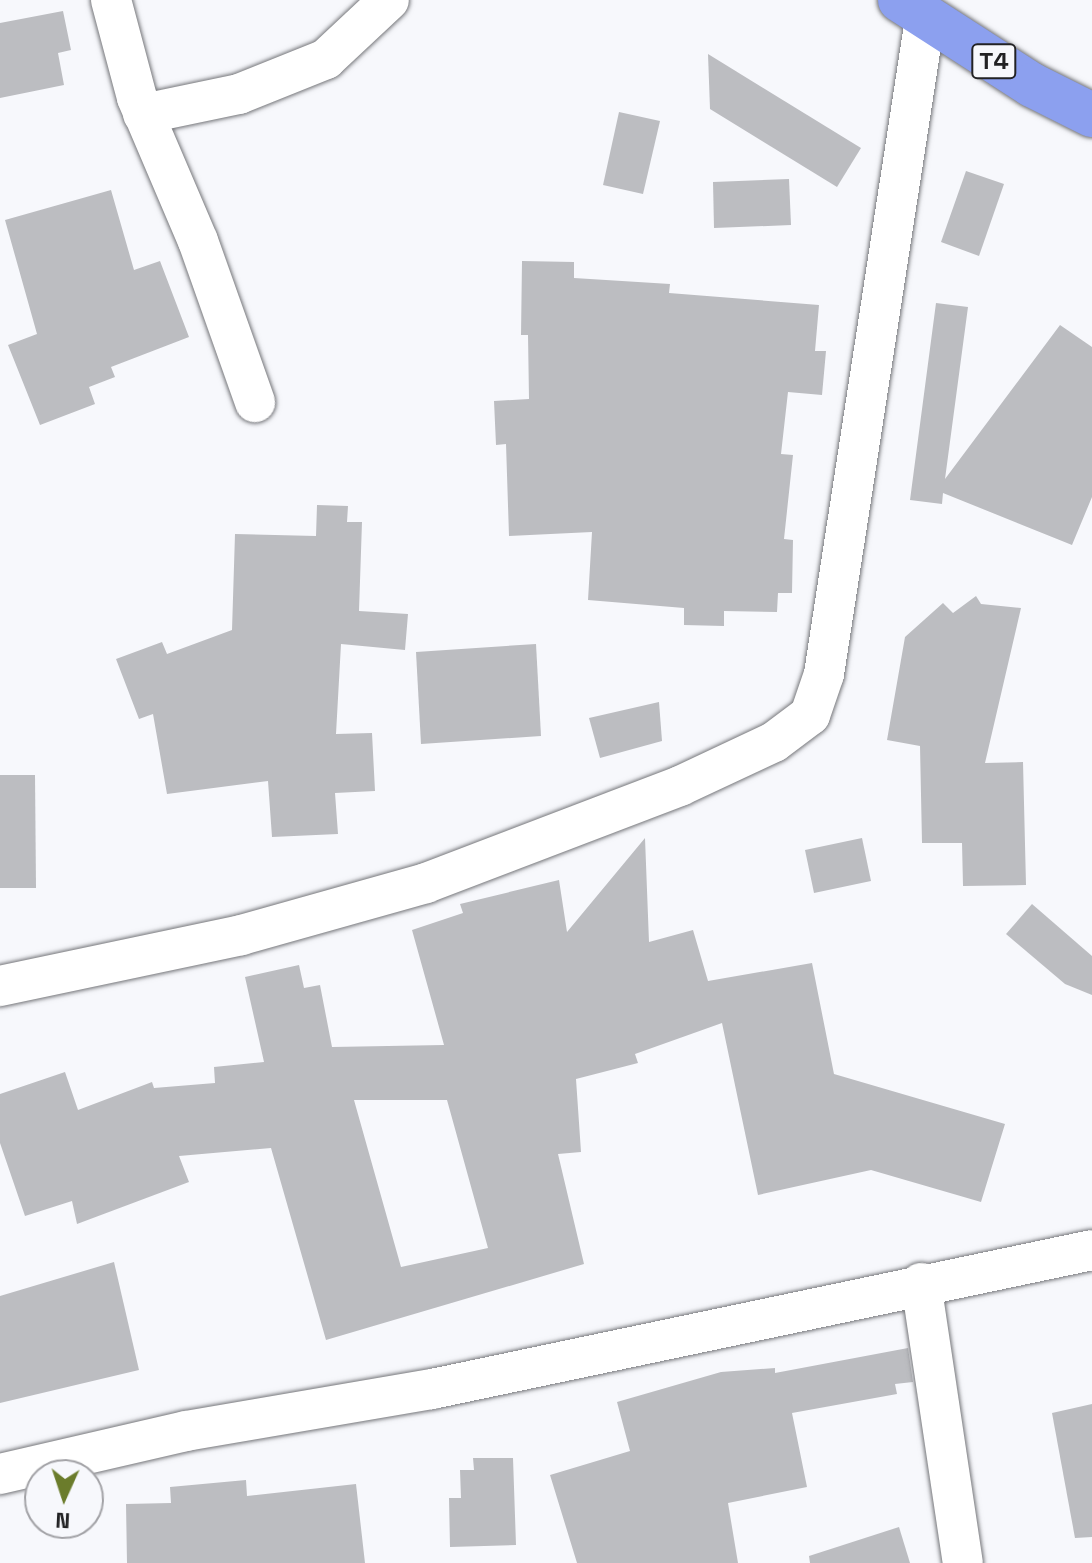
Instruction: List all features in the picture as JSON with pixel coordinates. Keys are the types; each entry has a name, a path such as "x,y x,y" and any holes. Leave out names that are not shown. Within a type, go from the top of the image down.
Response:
{"highway":[{"name":"T4","path":"912,10 1092,115"}],"street":[{"path":"111,0 143,114 198,241 255,402"},
{"path":"143,114 239,94 326,59 389,0"},
{"path":"0,986 241,935 426,883 680,786 774,742 810,715 824,674 912,10"},
{"path":"0,1474 186,1431 432,1389 921,1283 1092,1250"},
{"path":"921,1283 963,1563"}],"building":[{"path":"63,11 71,50 58,53 64,85 0,98 0,23"},
{"path":"708,54 861,148 837,187 710,109"},
{"path":"619,112 660,121 643,194 603,185"},
{"path":"966,171 1004,184 979,256 941,242"},
{"path":"789,179 791,225 714,228 713,182"},
{"path":"111,190 134,270 160,261 189,337 111,367 115,377 89,387 95,404 40,425 8,345 37,334 5,220"},
{"path":"522,261 574,262 574,278 670,284 669,293 819,305 815,351 826,351 822,395 788,392 781,454 793,455 784,539 793,540 792,593 778,593 777,612 724,611 724,626 684,625 684,608 588,600 592,532 509,536 506,444 496,445 494,401 529,399 528,335 521,335"},
{"path":"936,303 968,307 945,479 1060,325 1092,347 1092,497 1072,545 943,493 942,504 910,500"},
{"path":"317,505 348,506 347,522 362,522 359,611 408,614 405,650 341,644 336,734 372,733 375,791 335,793 338,834 272,837 268,781 167,794 153,714 139,719 116,659 162,642 167,654 232,630 235,534 316,536"},
{"path":"976,596 981,604 1021,608 985,763 1023,762 1026,885 963,886 962,843 922,843 920,746 887,740 905,637 943,603 953,613"},
{"path":"536,644 541,736 421,744 416,652"},
{"path":"659,702 662,741 600,758 589,718"},
{"path":"0,775 35,775 36,888 0,888"},
{"path":"645,838 649,942 693,930 708,981 812,963 834,1074 1005,1124 981,1202 871,1170 758,1195 722,1023 635,1054 638,1063 576,1079 581,1152 558,1154 584,1264 326,1340 271,1148 179,1156 189,1182 77,1224 72,1201 25,1216 0,1143 0,1094 65,1072 78,1110 152,1082 154,1088 215,1083 214,1067 264,1062 245,977 299,965 304,988 320,985 332,1047 444,1045 412,930 463,913 460,904 559,880 567,932","holes":["354,1100 447,1100 488,1248 401,1267"]},
{"path":"862,838 871,881 814,893 805,850"},
{"path":"1032,904 1092,956 1092,995 1065,984 1006,934"},
{"path":"114,1262 139,1370 0,1403 0,1296"},
{"path":"908,1348 913,1382 895,1384 897,1394 792,1413 807,1487 728,1503 738,1563 577,1563 550,1475 630,1451 617,1402 721,1372 775,1368 775,1373"},
{"path":"1092,1404 1092,1537 1075,1538 1052,1413"},
{"path":"473,1458 513,1458 516,1545 450,1547 449,1498 461,1498 460,1470 474,1470"},
{"path":"246,1480 247,1496 356,1484 365,1563 127,1563 126,1504 171,1503 170,1487"},
{"path":"899,1527 910,1563 810,1563 809,1556"}]}
